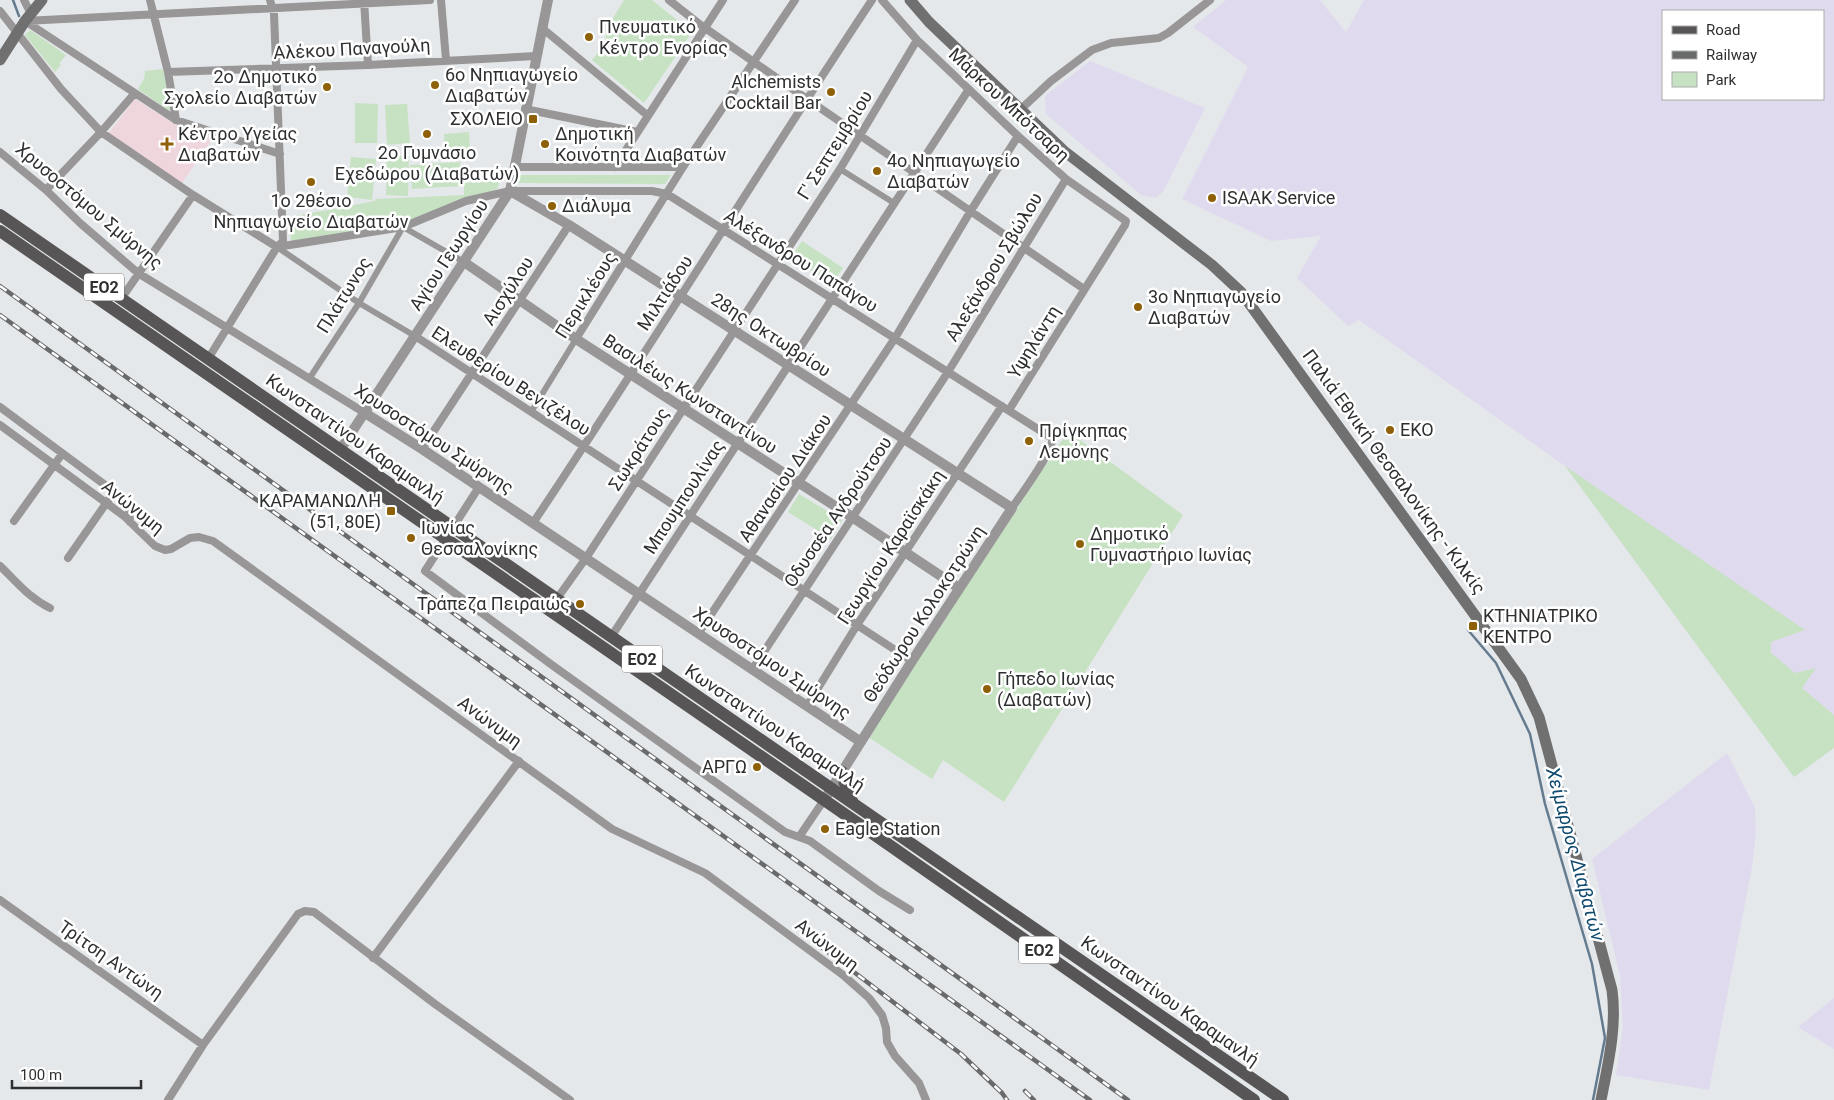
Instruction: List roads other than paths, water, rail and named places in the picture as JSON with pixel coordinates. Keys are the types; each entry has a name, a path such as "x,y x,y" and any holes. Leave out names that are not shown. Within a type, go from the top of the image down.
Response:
{"main road":[{"path":"0,60 28,17 42,0"},
{"name":"Παλιά Εθνική Θεσσαλονίκης - Κιλκίς","path":"910,0 929,22 1072,158 1212,264 1241,292 1401,516 1476,615 1527,689 1539,717 1612,990 1614,1003 1613,1026 1601,1100"},
{"name":"Κωνσταντίνου Καραμανλή","path":"0,215 340,450 449,533 611,637 1283,1100"},
{"name":"Κωνσταντίνου Καραμανλή","path":"0,231 449,533 824,800 1254,1100"},
{"path":"842,772 846,788 853,803"}],"street":[{"path":"24,0 28,17 134,94 176,120 280,154"},
{"path":"150,0 168,72 176,120"},
{"path":"208,359 276,247 283,241 273,9 270,0"},
{"path":"28,17 273,9 365,2 430,0"},
{"path":"441,0 446,60"},
{"name":"Αγίου Γεωργίου","path":"340,450 510,191 548,0"},
{"path":"670,0 807,99 1084,289"},
{"path":"615,167 723,0"},
{"name":"Περικλέους","path":"531,412 683,167 795,0"},
{"name":"Μιλτιάδου","path":"533,523 632,374 872,0"},
{"name":"Μάρκου Μπότσαρη","path":"882,0 917,40 1018,136 1066,179 1126,220"},
{"path":"1020,110 1051,81 1092,50 1110,43 1159,38 1210,0"},
{"path":"365,2 368,65"},
{"name":"Ελευθερίου Βενιζέλου","path":"0,11 67,96 101,132 192,195 276,247 358,304 415,336 912,661"},
{"path":"542,28 647,115"},
{"name":"Γ' Σεπτεμβρίου","path":"777,263 840,169 917,40"},
{"name":"Αλέκου Παναγούλη","path":"168,72 368,65 536,56"},
{"name":"Μπουμπουλίνας","path":"611,637 969,89"},
{"path":"46,190 134,94"},
{"path":"526,109 637,132"},
{"name":"Αθανασίου Διάκου","path":"698,634 798,483 852,406 1018,136"},
{"name":"Χρυσοστόμου Σμύρνης","path":"0,152 46,190 80,223 138,273 422,449 861,742"},
{"path":"514,167 683,167"},
{"path":"840,169 894,203"},
{"name":"Αλεξάνδρου Σβώλου","path":"948,372 1066,179"},
{"name":"Αλέξανδρου Παπάγου","path":"276,247 403,227 466,202 510,191 652,192 667,194 1052,438 1052,448 1012,508"},
{"name":"28ης Οκτωβρίου","path":"510,191 569,225 1012,508"},
{"path":"121,298 192,195"},
{"name":"Υψηλάντη","path":"1005,408 1084,289 1125,225 1126,220"},
{"name":"Αισχύλου","path":"422,449 569,225"},
{"name":"Βασιλέως Κωνσταντίνου","path":"403,227 464,262 576,339 959,588"},
{"name":"Πλάτωνος","path":"310,379 358,304 403,227"},
{"name":"Σωκράτους","path":"556,600 586,558 777,263"},
{"name":"Οδυσσέα Ανδρούτσου","path":"752,670 948,372"},
{"path":"0,407 124,499 129,509 130,522"},
{"name":"Γεωργίου Καραϊσκάκη","path":"807,706 957,473 1005,408"},
{"name":"Ανώνυμη","path":"0,425 106,503 130,522 155,546 165,550 171,549 190,538 199,537 213,541 612,829 705,873 843,974 869,998 882,1015 886,1028 887,1042 895,1056 918,1083 926,1100"},
{"path":"14,521 62,454"},
{"path":"479,487 425,571 552,665 785,832 810,841 879,891 910,910"},
{"path":"68,558 114,492"},
{"name":"Θεόδωρου Κολοκοτρώνη","path":"799,837 1012,508"},
{"path":"0,566 27,594 38,603 50,608"},
{"path":"373,958 519,761"},
{"name":"Τρίτση Αντώνη","path":"0,900 204,1045"},
{"path":"168,1100 204,1045 298,914 305,911 314,912 496,1049 570,1100"}],"waterway":[{"name":"Χείμαρρος Διαβατών","path":"13,0 19,16"},
{"name":"Χείμαρρος Διαβατών","path":"1468,630 1496,663 1530,734 1545,804 1592,964 1605,1038 1593,1100"}],"railway":[{"path":"0,286 1128,1100"},
{"path":"0,315 1090,1100"},
{"path":"820,946 961,1054 1007,1100"},
{"path":"1025,1091 1034,1100"}],"place":[{"name":"Πνευματικό Κέντρο Ενορίας","path":"589,37"},
{"name":"6ο Νηπιαγωγείο Διαβατών","path":"435,85"},
{"name":"2ο Δημοτικό Σχολείο Διαβατών","path":"327,87"},
{"name":"Alchemists Cocktail Bar","path":"831,92"},
{"name":"ΣΧΟΛΕΙΟ","path":"533,119"},
{"name":"2ο Γυμνάσιο Εχεδώρου (Διαβατών)","path":"427,134"},
{"name":"Κέντρο Υγείας Διαβατών","path":"167,144"},
{"name":"Δημοτική Κοινότητα Διαβατών","path":"545,144"},
{"name":"4ο Νηπιαγωγείο Διαβατών","path":"877,171"},
{"name":"1ο 2θέσιο Νηπιαγωγείο Διαβατών","path":"311,182"},
{"name":"ISAAK Service","path":"1212,198"},
{"name":"Διάλυμα","path":"552,206"},
{"name":"3ο Νηπιαγωγείο Διαβατών","path":"1138,307"},
{"name":"EKO","path":"1390,430"},
{"name":"Πρίγκηπας Λεμόνης","path":"1029,441"},
{"name":"ΚΑΡΑΜΑΝΩΛΗ (51, 80Ε)","path":"391,511"},
{"name":"Ιωνίας Θεσσαλονίκης","path":"411,538"},
{"name":"Δημοτικό Γυμναστήριο Ιωνίας","path":"1080,544"},
{"name":"Τράπεζα Πειραιώς","path":"580,604"},
{"name":"ΚΤΗΝΙΑΤΡΙΚΟ ΚΕΝΤΡΟ","path":"1473,626"},
{"name":"Γήπεδο Ιωνίας (Διαβατών)","path":"987,689"},
{"name":"ΑΡΓΩ","path":"757,767"},
{"name":"Eagle Station","path":"825,829"}]}
